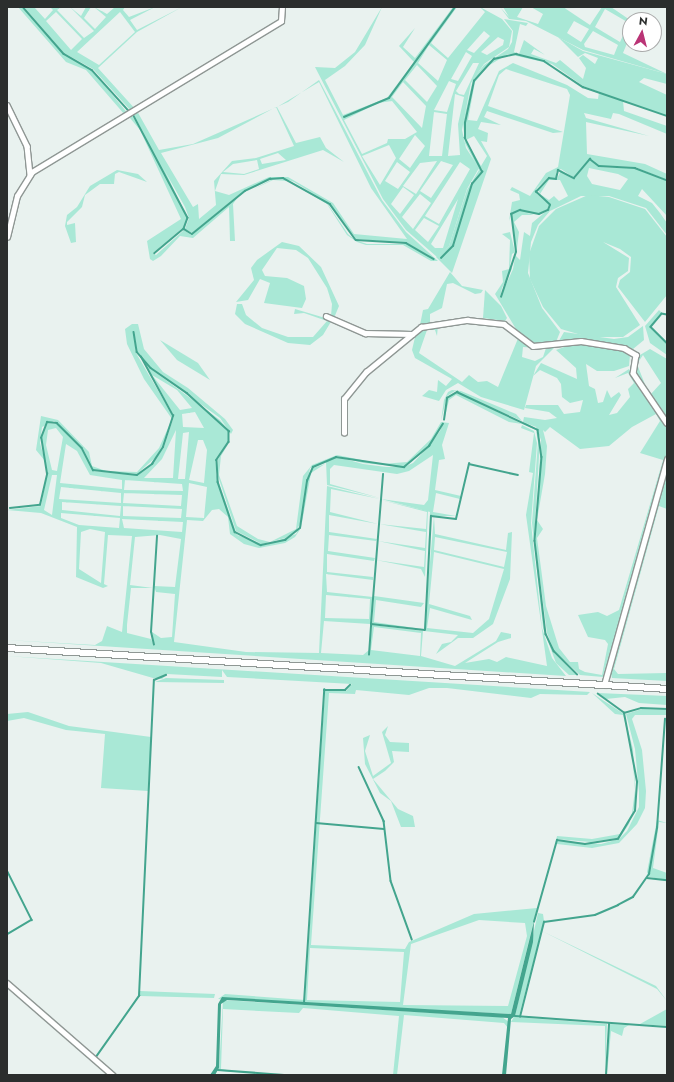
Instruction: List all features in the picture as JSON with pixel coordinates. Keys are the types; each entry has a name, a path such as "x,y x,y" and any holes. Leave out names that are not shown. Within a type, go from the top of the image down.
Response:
{"highway":[{"path":"7,648 667,689"}],"street":[{"path":"7,237 17,196 30,175 281,21 282,7"},
{"path":"7,105 27,146 30,175"},
{"path":"326,316 364,333 412,334"},
{"path":"344,433 342,409 349,390 412,334 425,326 475,319 504,324 533,346 581,341 619,345 636,355 633,373 667,423"},
{"path":"604,685 667,460"},
{"path":"7,983 113,1075"}],"shaded area":[{"path":"18,7 22,7 63,54 92,70 129,115 125,115 86,70 66,62"},
{"path":"24,7 34,7 45,19 53,10 50,7 61,7 57,10 84,38 94,31 70,7 81,16 86,7 91,7 84,18 95,29 106,17 94,7 107,14 115,7 125,7 123,10 129,17 155,7 130,20 137,30 182,7 137,32 98,68 136,110 132,112 93,69 64,53","holes":["56,12 82,39 71,50 46,21","120,12 135,32 99,65 77,52"]},
{"path":"382,7 365,45 345,66 325,80 343,115 387,98 414,62 399,46 415,28 403,47 415,58 453,7 457,7 431,43 448,58 485,12 480,7 502,19 512,31 509,47 484,64 471,83 462,130 466,148 479,168 467,189 449,246 437,257 406,230 383,199 315,67 335,68 355,52","holes":["484,31 490,36 474,53 467,50","498,37 504,40 503,45 487,55 481,52","429,45 447,60 438,81 418,63","466,52 472,56 458,81 451,79","473,63 479,63 464,95 459,94 456,91","417,65 437,86 427,102 405,80","449,81 456,84 447,112 434,110","403,82 426,106 422,128 392,97","455,94 464,97 458,124 460,155 448,156","392,101 417,132 405,139 388,139 387,143 362,154 344,120 378,103","434,112 447,114 442,156 429,156","415,135 425,146 410,168 399,159","389,145 396,158 380,185 362,156","437,161 416,194 403,186 420,163","441,161 453,165 431,198 420,191","397,162 410,172 398,189 385,181","460,162 470,169 439,224 425,216","403,187 414,195 400,214 391,204","420,194 431,203 413,229 402,217","458,199 443,248 435,248 431,244","424,218 439,226 428,242 415,230"]},
{"path":"500,7 509,17 503,7 523,7 517,17 538,24 543,14 531,7 563,7 590,25 602,7 611,7 622,15 622,19 605,9 595,27 620,42 622,38 623,53 667,74 583,50 526,21 509,19","holes":["574,21 589,29 581,42 567,33","593,31 618,45 614,55 585,47 584,44"]},
{"path":"504,19 528,23 526,26 520,24 514,52 519,54 524,40 545,55 534,49 531,54 556,63 560,60 583,79 586,68 579,58 583,55 595,64 598,58 585,53 578,57 558,37 583,51 667,74 667,84 644,78 639,82 667,95 667,116 623,101 624,111 667,126 667,134 619,114 613,113 611,119 584,113 586,118 649,136 586,122 587,154 645,164 667,174 667,180 635,167 599,166 590,159 574,178 561,169 556,172 556,178 548,178 537,188 537,194 549,205 547,210 537,214 512,212 509,221 512,202 520,200 519,194 510,190 512,187 530,196 546,173 558,167 570,95 567,89 506,69 499,75 488,106 563,132 553,133 487,111 484,117 501,125 481,122 478,129 488,133 487,142 481,141 491,159 452,273 436,257 449,246 467,190 479,170 465,143 463,123 473,79 484,65 508,49 512,42 513,31","holes":["508,54 552,64 583,86 599,92 598,99 588,98 567,85 513,63 499,71 477,121 468,120 475,82 488,66","474,136 487,156 481,166 466,140"]},
{"path":"319,80 382,200 406,232 438,261 431,261 403,245 366,245 357,242 347,235 327,204 288,181 273,180 254,189 271,180 286,179 270,179 244,191 192,233 185,229 189,218 185,207 133,114 137,111 159,150 193,144 273,109 218,138 161,153 193,207 198,204 199,219 216,205 214,181 232,161 256,158 294,146 276,107 278,106 277,107 296,143 320,137 326,148 344,162 323,150 244,175 221,174 215,191 229,195 269,177 288,177 333,203 354,234 407,239 371,188 319,82 302,92","holes":["278,153 286,160 262,164 260,159","257,160 259,169 244,174 223,172 233,164","286,179 294,182 330,204 356,239 407,243 435,259 407,244 367,244 355,240 348,234 327,203"]},
{"path":"132,116 154,148 187,217 185,226 153,253 156,255 184,230 191,235 238,197 233,204 235,241 230,241 229,207 193,238 180,236 161,256 153,261 150,259 147,241 181,219 140,130 130,118"},
{"path":"590,160 599,167 634,168 667,181 667,216 642,189 638,196 652,203 660,213 667,223 667,235 646,208 609,196 581,196 550,211 538,225 531,242 528,273 542,308 560,332 556,342 536,345 516,329 495,294 503,282 502,271 509,269 510,240 502,234 510,232 515,252 512,254 510,265 512,269 502,288 500,298 513,269 516,252 511,214 520,211 534,215 522,215 514,222 519,232 516,256 520,260 524,232 530,236 532,223 550,208 541,195 549,200 554,196 559,201 568,196 560,180 549,180 540,194 537,189 549,179 557,179 561,170 574,179","holes":["589,168 618,174 628,179 620,190 592,184 587,176"]},
{"path":"117,170 138,174 147,182 119,172 115,174 114,184 100,184 85,195 82,207 67,222 67,225 75,223 76,242 71,243 65,226 67,215 77,207 90,186"},
{"path":"588,195 609,197 645,209 667,237 667,295 645,322 618,287 620,280 630,272 631,257 620,249 603,242 629,258 628,271 618,278 616,287 640,325 623,337 588,337 561,329 543,307 530,279 529,254 539,226 556,209"},
{"path":"282,242 299,246 321,267 339,306 334,318 331,316 332,304 327,288 308,258 296,250 277,248 262,270 265,276 287,278 304,286 306,299 302,308 264,303 270,283 260,279 248,300 236,302 254,280 251,268 257,260"},
{"path":"450,272 462,286 483,290 481,293 475,294 453,283 447,284 442,308 430,314 430,323 420,325 423,310 428,309"},
{"path":"485,290 501,306 507,318 505,321 483,318"},
{"path":"237,304 242,304 246,315 262,328 288,337 313,337 327,321 304,313 294,314 295,309 332,320 323,335 310,345 288,343 245,324 235,314"},
{"path":"659,310 662,313 650,327 667,344 667,355 650,343 645,326"},
{"path":"132,324 138,324 144,349 163,372 188,388 225,419 233,430 231,434 220,418 152,369 137,352 134,331 136,353 173,416 165,441 156,457 137,474 93,470 82,447 54,421 42,427 40,443 45,461 36,450 41,416 58,420 89,452 92,466 106,471 137,472 159,448 172,419 144,379 127,344 125,329"},
{"path":"438,325 437,336 435,330 427,330 419,353 462,382 469,375 478,382 487,381 498,387 519,336 529,347 538,348 523,347 522,357 535,361 543,357 546,348 555,347 536,366 524,410 481,397 458,383 446,390 439,401 422,396 429,390 437,392 438,380 446,386 452,379 415,358 412,350 416,333"},
{"path":"643,326 644,340 633,349 581,340 557,344 564,332 614,339 628,337"},
{"path":"160,340 198,363 210,380 177,360"},
{"path":"575,343 611,344 630,355 629,366 614,371 597,371 586,364 589,386 595,389 598,403 603,402 607,390 611,398 619,392 621,395 609,415 617,413 630,397 628,389 634,383 628,373 615,378 629,369 667,426 667,455 603,677 580,675 554,651 547,633 535,541 541,440 536,427 523,422 524,417 545,420 557,418 549,412 525,408 526,405 558,405 564,414 580,412 583,400 570,403 562,397 561,384 557,378 540,370 533,376 541,363 577,379 576,368 556,350","holes":["656,414 660,421 640,453 663,460 619,610 607,616 598,612 578,615 588,637 605,640 608,644 602,675 585,672 579,669 578,662 570,662 559,648 546,606 537,538 543,529 537,520 545,474 547,446 543,430 545,432 550,427 580,449 609,446 632,427"]},
{"path":"650,349 667,359 667,418 651,394 661,383 643,355 637,364 646,387 634,370 635,358"},
{"path":"142,357 155,372 220,420 229,431 229,441 216,460 216,474 237,535 266,545 296,534 301,524 309,473 313,468 325,464 311,473 301,528 295,537 285,543 259,548 244,544 230,534 228,517 219,509 212,510 203,521 187,520 174,642 246,652 319,653 327,486 380,499 331,489 330,512 378,524 329,515 329,532 377,539 376,541 329,535 328,551 375,558 374,561 327,554 327,572 373,577 373,580 326,574 327,592 373,597 372,616 370,624 324,621 321,653 363,655 369,650 369,655 372,625 423,631 421,656 455,666 496,641 501,632 511,634 511,638 498,642 465,663 489,659 497,662 506,657 547,666 526,515 533,473 529,472 534,433 521,428 522,425 534,431 537,443 531,523 542,628 552,658 566,676 7,640 95,645 102,641 107,626 122,632 132,536 108,535 104,584 108,586 103,588 76,577 77,527 41,513 7,510 41,506 47,474 41,438 47,423 57,424 81,448 93,471 138,475 152,464 164,447 174,416","holes":["152,375 177,390 192,408 180,410","195,412 204,428 183,427 182,414","56,428 63,437 57,471 52,470 46,445 48,430","176,430 173,478 144,478 162,459","189,432 185,479 178,479 183,433","198,440 203,440 207,450 204,483 189,480","66,444 77,451 90,475 122,480 122,489 60,483","52,475 57,475 52,515 44,510","125,480 182,484 183,491 124,490","189,483 207,487 204,518 186,517","61,487 121,493 121,503 59,499","124,493 182,495 181,506 123,503","62,502 121,506 120,516 62,510","123,506 182,509 181,518 123,516","61,513 120,518 119,528 79,525 61,518","122,519 183,522 182,532 124,528","90,529 105,532 101,583 79,569 81,532","160,535 181,539 175,587 154,586 156,592 175,594 172,637 161,638 152,632 154,645 151,639 127,633 131,588 153,588 130,585 135,537","326,595 370,599 369,619 325,618","374,627 421,633 420,656 371,650"]},
{"path":"452,390 461,391 516,414 522,421 455,391 447,396 441,421 444,400 448,392"},
{"path":"455,392 461,393 522,424 509,422 456,395 449,400 444,421 447,398"},
{"path":"441,422 449,423 442,445 445,459 439,460 435,490 461,496 460,499 436,493 433,512 456,516 430,516 425,629 430,512 381,499 424,505 428,500 433,455 409,471 397,474 334,465 330,469 330,484 380,498 327,485 326,461 338,457 363,464 386,467 404,467 363,463 337,456 310,468 300,524 296,531 289,537 270,542 296,529 303,476 312,465 337,455 382,464 407,462 431,439","holes":["443,424 440,431 429,446","429,446 413,463 404,467"]},
{"path":"526,423 535,428 536,430 523,424"},
{"path":"536,431 540,440 534,541 546,634 553,652 577,675 569,675 556,663 543,628 532,523 538,442"},
{"path":"230,441 221,456 219,475 237,526 258,539 270,542 262,544 236,531 217,473 218,459"},
{"path":"667,467 667,509 659,506 614,669 618,674 667,673 667,681 612,678 610,671"},
{"path":"381,500 428,511 425,577 421,569 376,560 424,567 425,551 378,541 425,548 426,532 379,524 426,529 427,512"},
{"path":"434,516 435,534 506,550 508,533 512,532 510,579 493,624 473,638 458,638 436,654 442,644 451,642 458,635 424,631","holes":["435,537 507,552 504,567 434,550","434,552 504,569 489,619 473,633 427,628 430,608 472,620 470,616 429,604"]},
{"path":"374,596 424,603 421,607 376,600 374,622 422,629 372,624"},
{"path":"7,656 590,692 587,695 540,694 531,698 447,688 429,688 409,695 356,690 355,694 329,693 311,945 405,949 409,942 474,914 537,908 511,1014 218,999 225,994 305,1000 325,691 346,691 352,684 227,677 222,670 222,677 167,674 162,679 153,678 101,663","holes":["479,920 525,923 527,936 508,1006 403,1005 411,944","310,948 404,952 400,1002 307,1000"]},
{"path":"166,678 224,680 224,683 155,682"},
{"path":"592,693 624,714 633,749 636,803 629,824 621,836 617,838 590,842 557,839 555,845 557,836 592,839 620,834 632,813 635,790 632,751 623,715 615,714"},
{"path":"598,693 667,696 667,705 639,703 625,697 606,699"},
{"path":"642,709 667,710 667,715 635,715 632,719 642,750 646,791 645,808 637,824 619,843 592,848 557,844 557,841 601,844 619,839 627,831 639,807 639,792 635,749 626,714"},
{"path":"28,712 69,726 151,737 148,791 101,788 105,734 66,730 24,718 7,721 7,714"},
{"path":"388,726 385,735 390,742 409,743 409,752 392,751 394,762 385,771 373,779 398,809 413,816 415,827 401,827 391,801 380,793 365,764 363,738 370,735 365,751 373,776 391,763 382,732"},
{"path":"657,820 667,823 659,822 653,868 667,873 667,880 649,877 647,872"},
{"path":"538,913 543,914 544,921 519,1016 515,1016"},
{"path":"534,921 533,942 515,1016 511,1019 506,1075 502,1075 508,1018 227,1000 221,1004 219,1068 215,1075 210,1075 216,1066 218,1004 222,997 511,1014"},
{"path":"542,931 656,986 667,1001 657,989"},
{"path":"140,991 215,994 214,998 140,996"},
{"path":"223,1000 502,1017 509,1022 508,1028 504,1023 404,1015 397,1075 393,1075 399,1016 303,1008 299,1013 223,1009 221,1069 239,1072 222,1071 219,1069"},
{"path":"667,1009 667,1026 640,1024"},
{"path":"514,1017 607,1024 605,1075 605,1026 511,1022"},
{"path":"609,1024 629,1025 624,1028 622,1036 611,1031 607,1075"}],"waterway":[{"path":"23,7 64,54 92,70 130,112"},
{"path":"344,117 389,98 455,7"},
{"path":"441,258 453,246 472,184 482,172 465,138 465,123 474,81 494,59 516,54 544,61 583,87 667,116"},
{"path":"134,116 188,218 184,229 155,253"},
{"path":"501,297 516,252 511,214 520,210 539,214 548,210 550,205 536,192 549,178 556,179 558,170 574,178 590,159 599,166 635,168 667,180"},
{"path":"184,229 192,234 245,191 270,179 283,178 330,204 356,240 406,243 434,259"},
{"path":"667,315 662,314 651,327 667,343"},
{"path":"134,332 137,352 151,368 187,393 229,431 229,442 217,460 218,482 235,532 261,545 285,540 300,528 307,481 313,467 336,457 404,467 429,446 443,424"},
{"path":"10,508 40,505 47,474 41,438 47,422 57,423 82,448 93,470 137,475 152,464 163,447 173,416 141,357"},
{"path":"444,420 447,398 457,392 538,430 542,457 535,541 546,634 554,651 577,674"},
{"path":"369,655 371,624 425,630 431,516 456,519 469,464 518,475"},
{"path":"371,624 383,474"},
{"path":"154,645 151,632 157,536"},
{"path":"96,1057 139,996 154,680 166,675"},
{"path":"304,1003 324,690 345,690 350,685"},
{"path":"534,922 557,840 585,844 618,839 635,811 637,782 624,713 598,694"},
{"path":"624,713 641,708 667,709"},
{"path":"520,1017 544,922 595,915 618,905 633,897 649,874 657,828 665,719"},
{"path":"359,767 384,821 391,881 412,939"},
{"path":"316,823 384,829"},
{"path":"7,870 32,920 7,935"},
{"path":"647,878 667,880"},
{"path":"515,1016 667,1027"},
{"path":"606,1075 609,1024"},
{"path":"218,1070 284,1075"}]}
